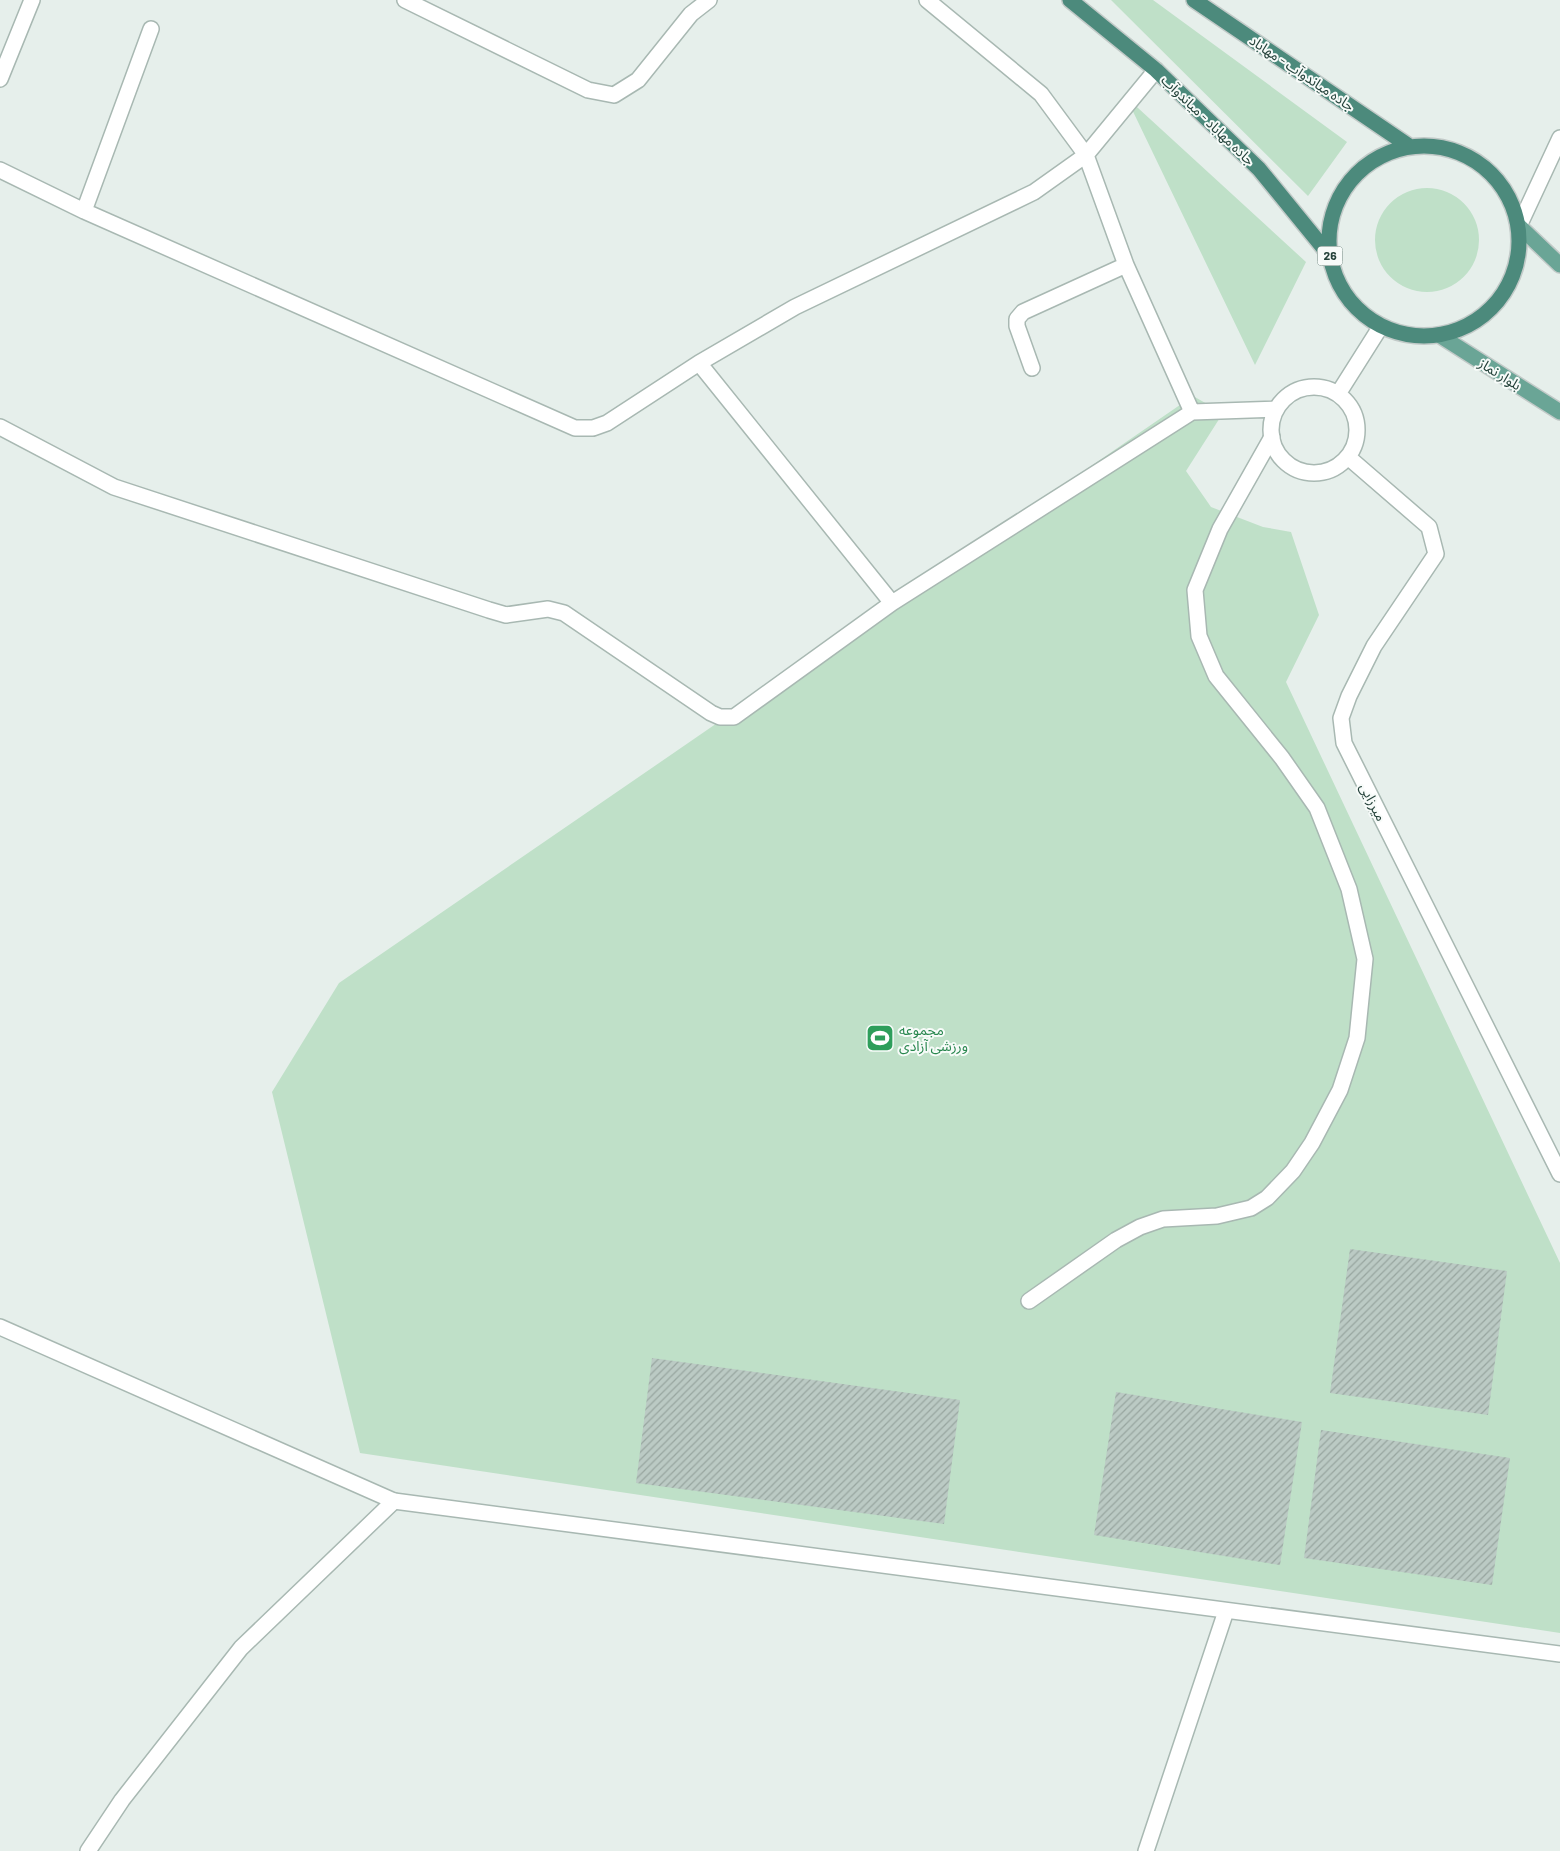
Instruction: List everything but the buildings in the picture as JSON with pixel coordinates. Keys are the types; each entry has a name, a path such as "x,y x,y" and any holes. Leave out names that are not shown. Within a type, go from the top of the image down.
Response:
{"highway":[{"name":"جاده مهاباد - میاندوآب","path":"1070,0 1156,70 1259,168 1330,256"},
{"name":"جاده میاندوآب - مهاباد","path":"1194,0 1409,146"},
{"name":"26","path":"1409,146 1439,146 1467,156 1492,173 1510,197 1519,226 1519,256 1509,284 1492,309 1468,326 1439,335 1409,335 1381,326 1357,308 1339,284 1330,256 1330,226 1340,197 1345,189 1357,173 1381,155 1409,146"}],"main road":[{"name":"26","path":"1519,226 1560,265"},
{"name":"بلوار نماز","path":"1439,335 1560,412"}],"street":[{"path":"0,79 32,0"},
{"path":"405,0 588,90 614,95 638,80 691,14 710,0"},
{"path":"927,0 1041,94 1086,154 1126,265 1192,412"},
{"path":"84,211 151,29"},
{"path":"0,170 84,211 575,428 593,428 607,424 699,363 795,307 1034,192 1086,154 1156,70"},
{"path":"1519,226 1560,138"},
{"path":"1032,368 1017,326 1017,319 1023,312 1126,265"},
{"path":"1338,394 1381,326"},
{"path":"699,363 892,603"},
{"path":"1311,387 1325,388 1338,394 1348,404 1355,416 1357,431 1354,444 1348,456 1331,469 1311,473 1297,469 1285,462 1276,450 1272,437 1272,422 1276,409 1285,398 1298,390 1311,387"},
{"path":"0,427 123,490 506,615 548,609 564,613 720,717 734,717 892,603 1192,412 1276,409"},
{"path":"1029,1301 1116,1240 1140,1227 1163,1219 1217,1216 1251,1208 1267,1198 1293,1171 1312,1143 1340,1090 1357,1038 1365,959 1349,889 1317,808 1282,758 1216,676 1199,636 1195,590 1220,529 1272,437"},
{"name":"میرزایی","path":"1348,456 1429,527 1436,554 1374,646 1348,696 1341,718 1344,743 1560,1174"},
{"path":"0,1327 394,1502 1560,1654"},
{"path":"88,1851 122,1800 241,1648 394,1502"},
{"path":"1146,1851 1226,1611"}],"green space":[{"path":"1111,0 1153,0 1347,142 1308,196"},
{"path":"1126,97 1306,262 1255,365"},
{"path":"1427,188 1447,192 1464,203 1475,220 1479,240 1475,260 1464,277 1447,288 1427,292 1407,288 1390,277 1379,260 1375,240 1379,220 1390,203 1407,192"},
{"name":"مجموعه ورزشی آزادی","path":"1193,396 1223,413 1186,471 1211,507 1263,527 1291,532 1319,615 1286,682 1560,1263 1560,1633 360,1453 272,1092 339,983"}],"place":[{"name":"مجموعه ورزشی آزادی","path":"880,1038"}]}
